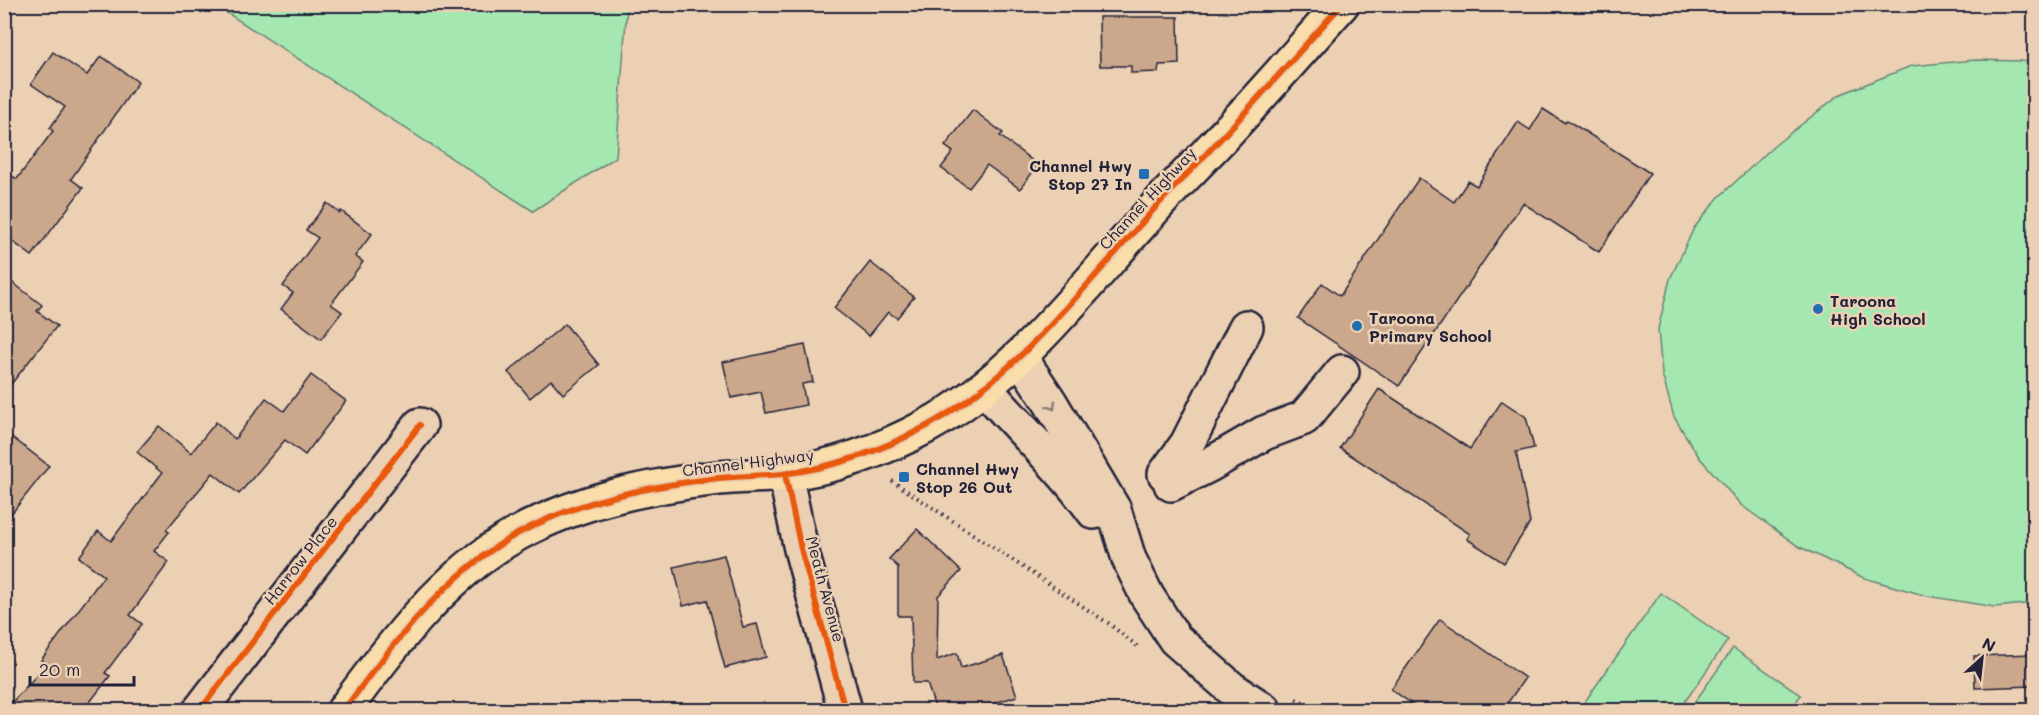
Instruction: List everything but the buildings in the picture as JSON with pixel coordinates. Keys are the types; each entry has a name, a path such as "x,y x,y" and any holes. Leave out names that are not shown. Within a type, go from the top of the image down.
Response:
{"main road":[{"name":"Channel Highway","path":"344,711 405,631 434,600 476,562 514,536 554,516 603,498 719,478 785,474 834,464 863,455 926,426 985,388 1020,357 1342,4"}],"street":[{"path":"1246,327 1168,479 1209,465 1264,433 1305,418 1342,372"},
{"path":"1020,357 1050,402 1114,510 1129,559 1147,596 1175,639 1232,689 1264,711"},
{"path":"985,388 1014,422 1075,485 1129,559"},
{"name":"Harrow Place","path":"200,711 420,425"},
{"name":"Meath Avenue","path":"785,474 801,549 845,711"}],"path":[{"path":"863,455 895,483 1108,623 1143,651"}],"green space":[{"path":"215,5 627,5 616,157 533,211"},
{"path":"1975,60 2022,61 2034,64 2034,603 1995,607 1927,596 1864,578 1798,546 1741,505 1699,457 1674,417 1662,374 1658,329 1670,279 1694,228 1718,198 1774,146 1839,95 1911,66"},
{"path":"1661,593 1728,640 1679,710 1579,710"},
{"path":"1733,648 1801,695 1790,710 1689,710"}],"cycle path":[{"path":"344,710 400,637 443,590 491,550 541,522 590,503 641,490 719,478 782,474 839,463 910,435 960,406 990,383 1046,330 1342,4"},
{"path":"200,710 420,425"},
{"path":"785,474 801,549 845,710"}],"place":[{"name":"Channel Hwy Stop 27 In","path":"1144,174"},
{"name":"Taroona High School","path":"1818,309"},
{"name":"Taroona Primary School","path":"1357,326"},
{"name":"Channel Hwy Stop 26 Out","path":"904,477"}]}
